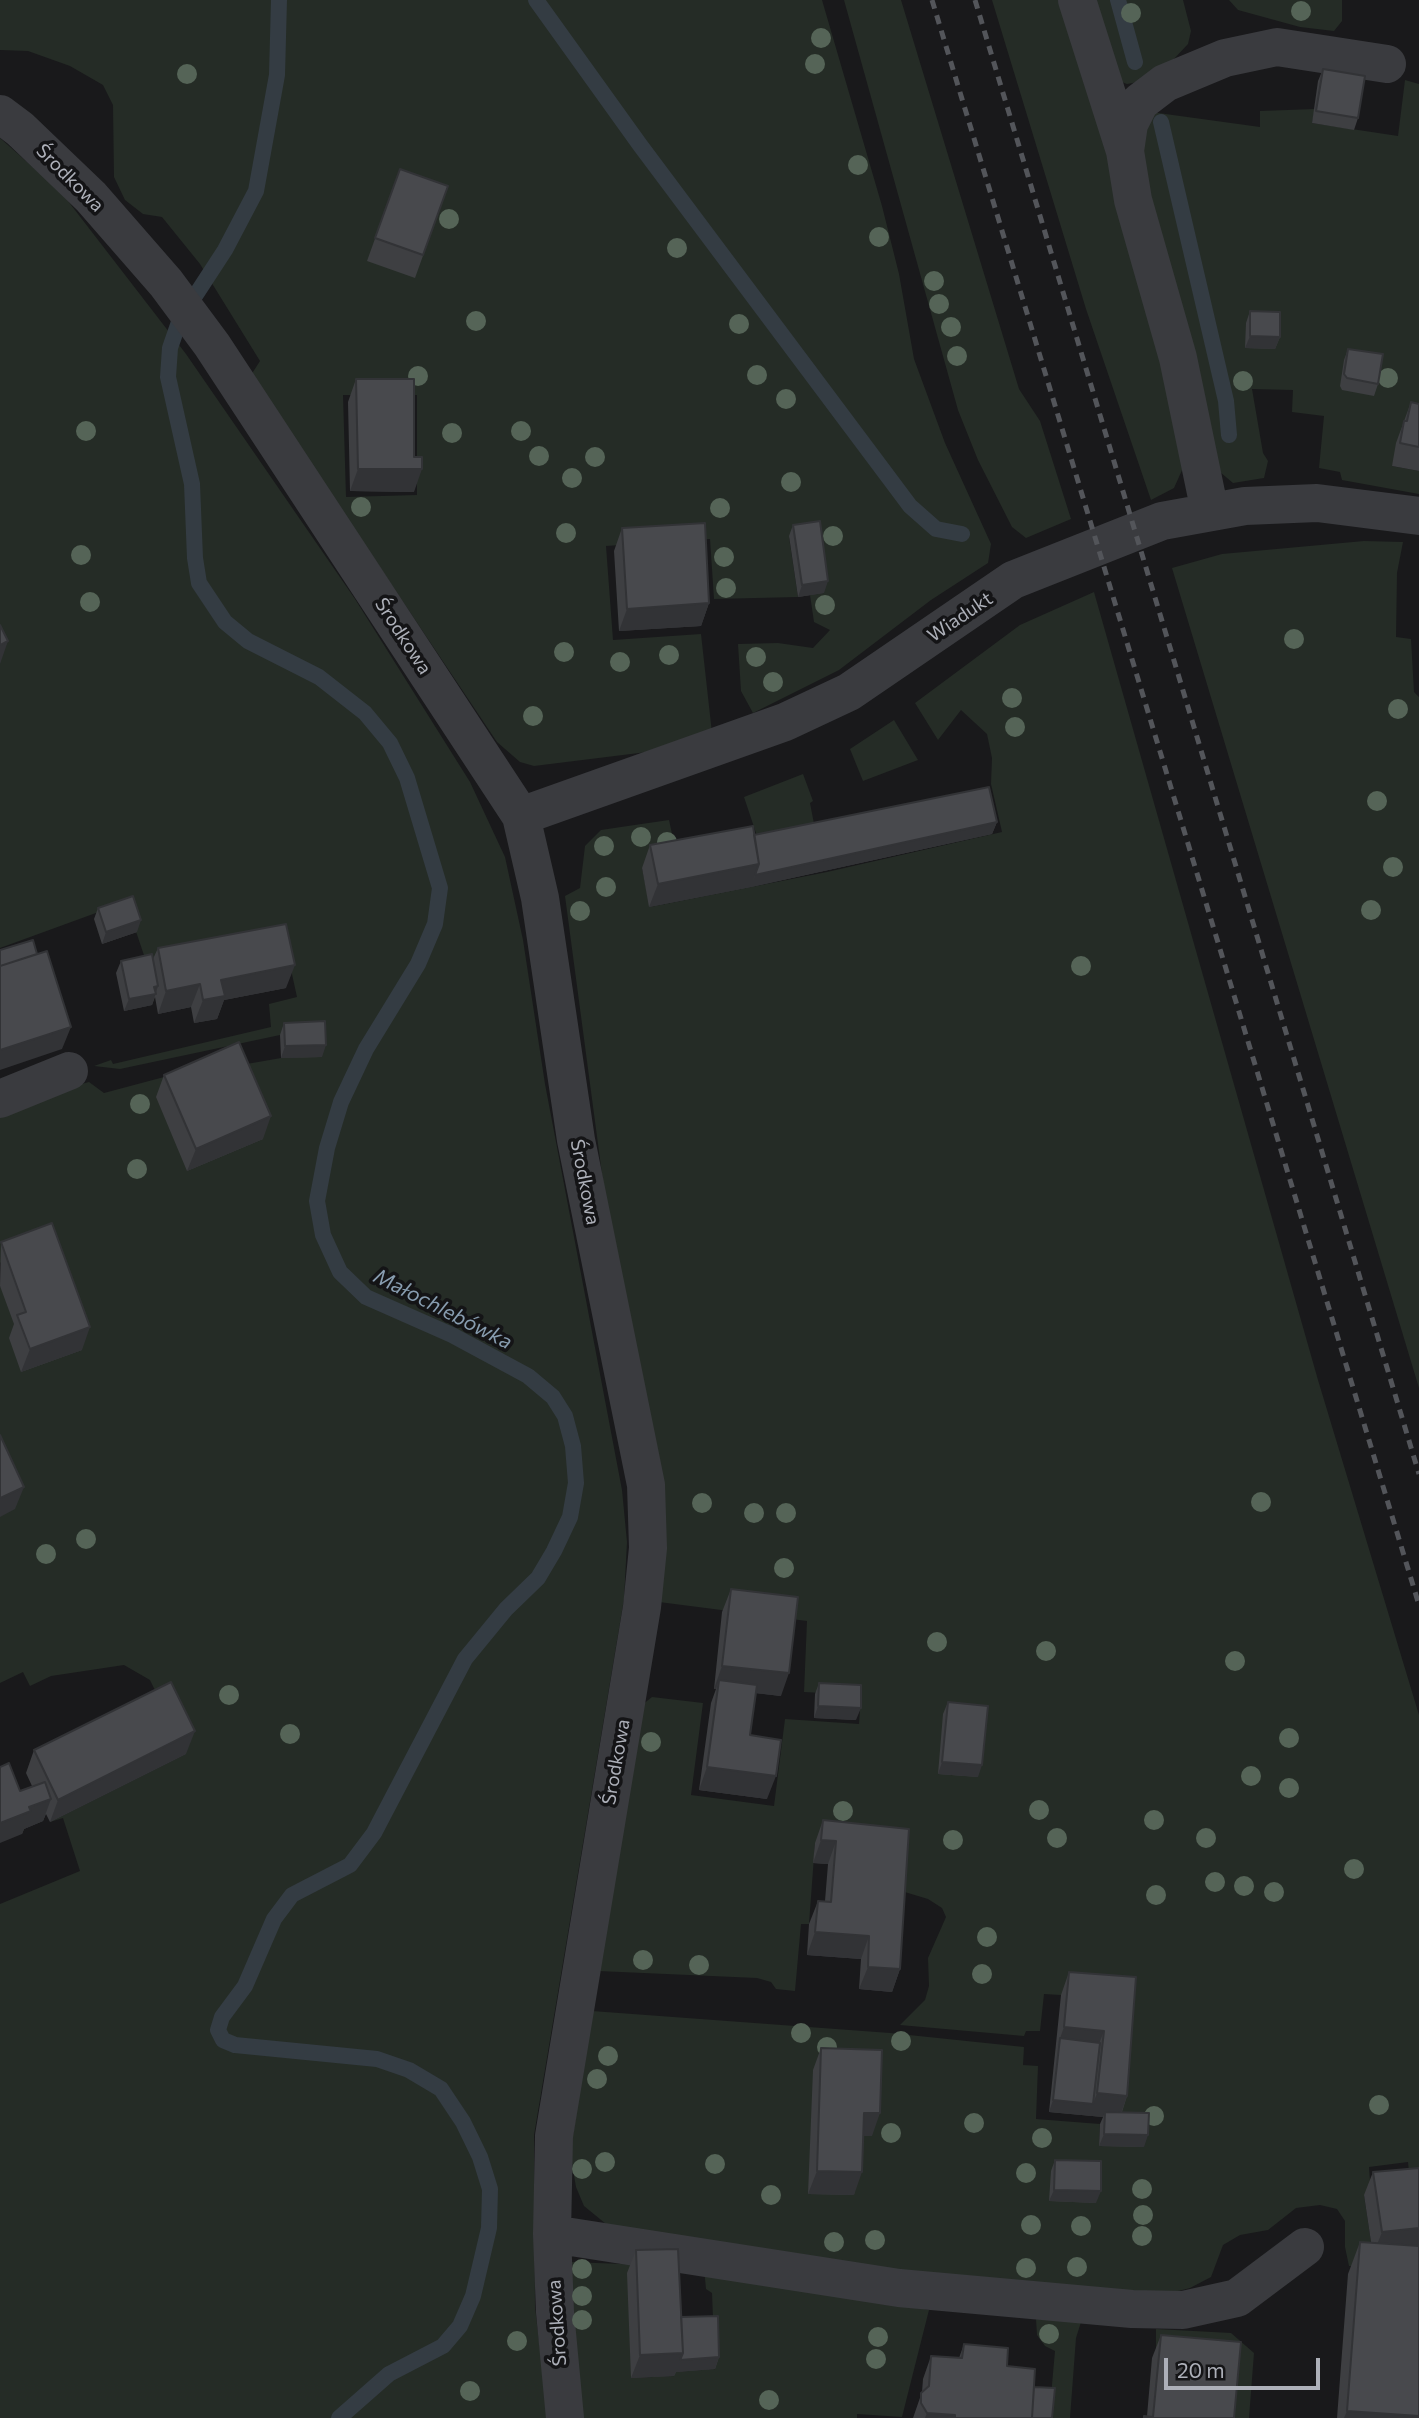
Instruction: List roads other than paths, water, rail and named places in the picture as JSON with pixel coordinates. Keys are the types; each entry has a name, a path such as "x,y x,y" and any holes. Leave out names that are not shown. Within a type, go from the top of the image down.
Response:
{"street":[{"path":"1077,0 1125,151 1133,200 1178,358 1210,512"},
{"path":"1125,151 1129,124 1140,102 1165,83 1225,58 1277,47 1387,64"},
{"name":"Środkowa","path":"0,114 20,129 91,197 166,283 212,345 522,816 540,898 576,1140 646,1485 648,1548 644,1593 554,2136 552,2234 565,2418"},
{"name":"Wiadukt","path":"522,816 785,722 849,692 1013,580 1163,522 1245,506 1317,503 1419,516"},
{"path":"0,1099 69,1071"},
{"path":"552,2234 899,2288 1132,2309 1183,2310 1237,2298 1305,2248"}],"waterway":[{"name":"Małochlebówka","path":"279,0 277,75 256,191 225,250 180,319 170,348 168,377 192,484 195,558 199,583 225,622 248,641 319,677 365,713 390,743 407,778 440,888 435,924 418,964 366,1049 341,1102 327,1148 317,1201 323,1235 340,1272 366,1297 452,1335 528,1376 553,1397 565,1416 573,1446 576,1483 570,1517 554,1551 538,1578 506,1609 465,1659 374,1833 350,1865 292,1895 274,1919 245,1986 222,2017 218,2030 223,2040 235,2045 377,2059 409,2070 441,2089 463,2122 480,2157 490,2189 489,2228 473,2296 460,2326 443,2346 389,2374 339,2418"},
{"path":"536,0 640,145 910,506 936,529 962,534"},
{"path":"1118,0 1135,62"},
{"path":"1161,122 1226,401 1229,435"}],"railway":[{"path":"932,0 1419,1605"},
{"path":"975,0 1419,1474"}]}
